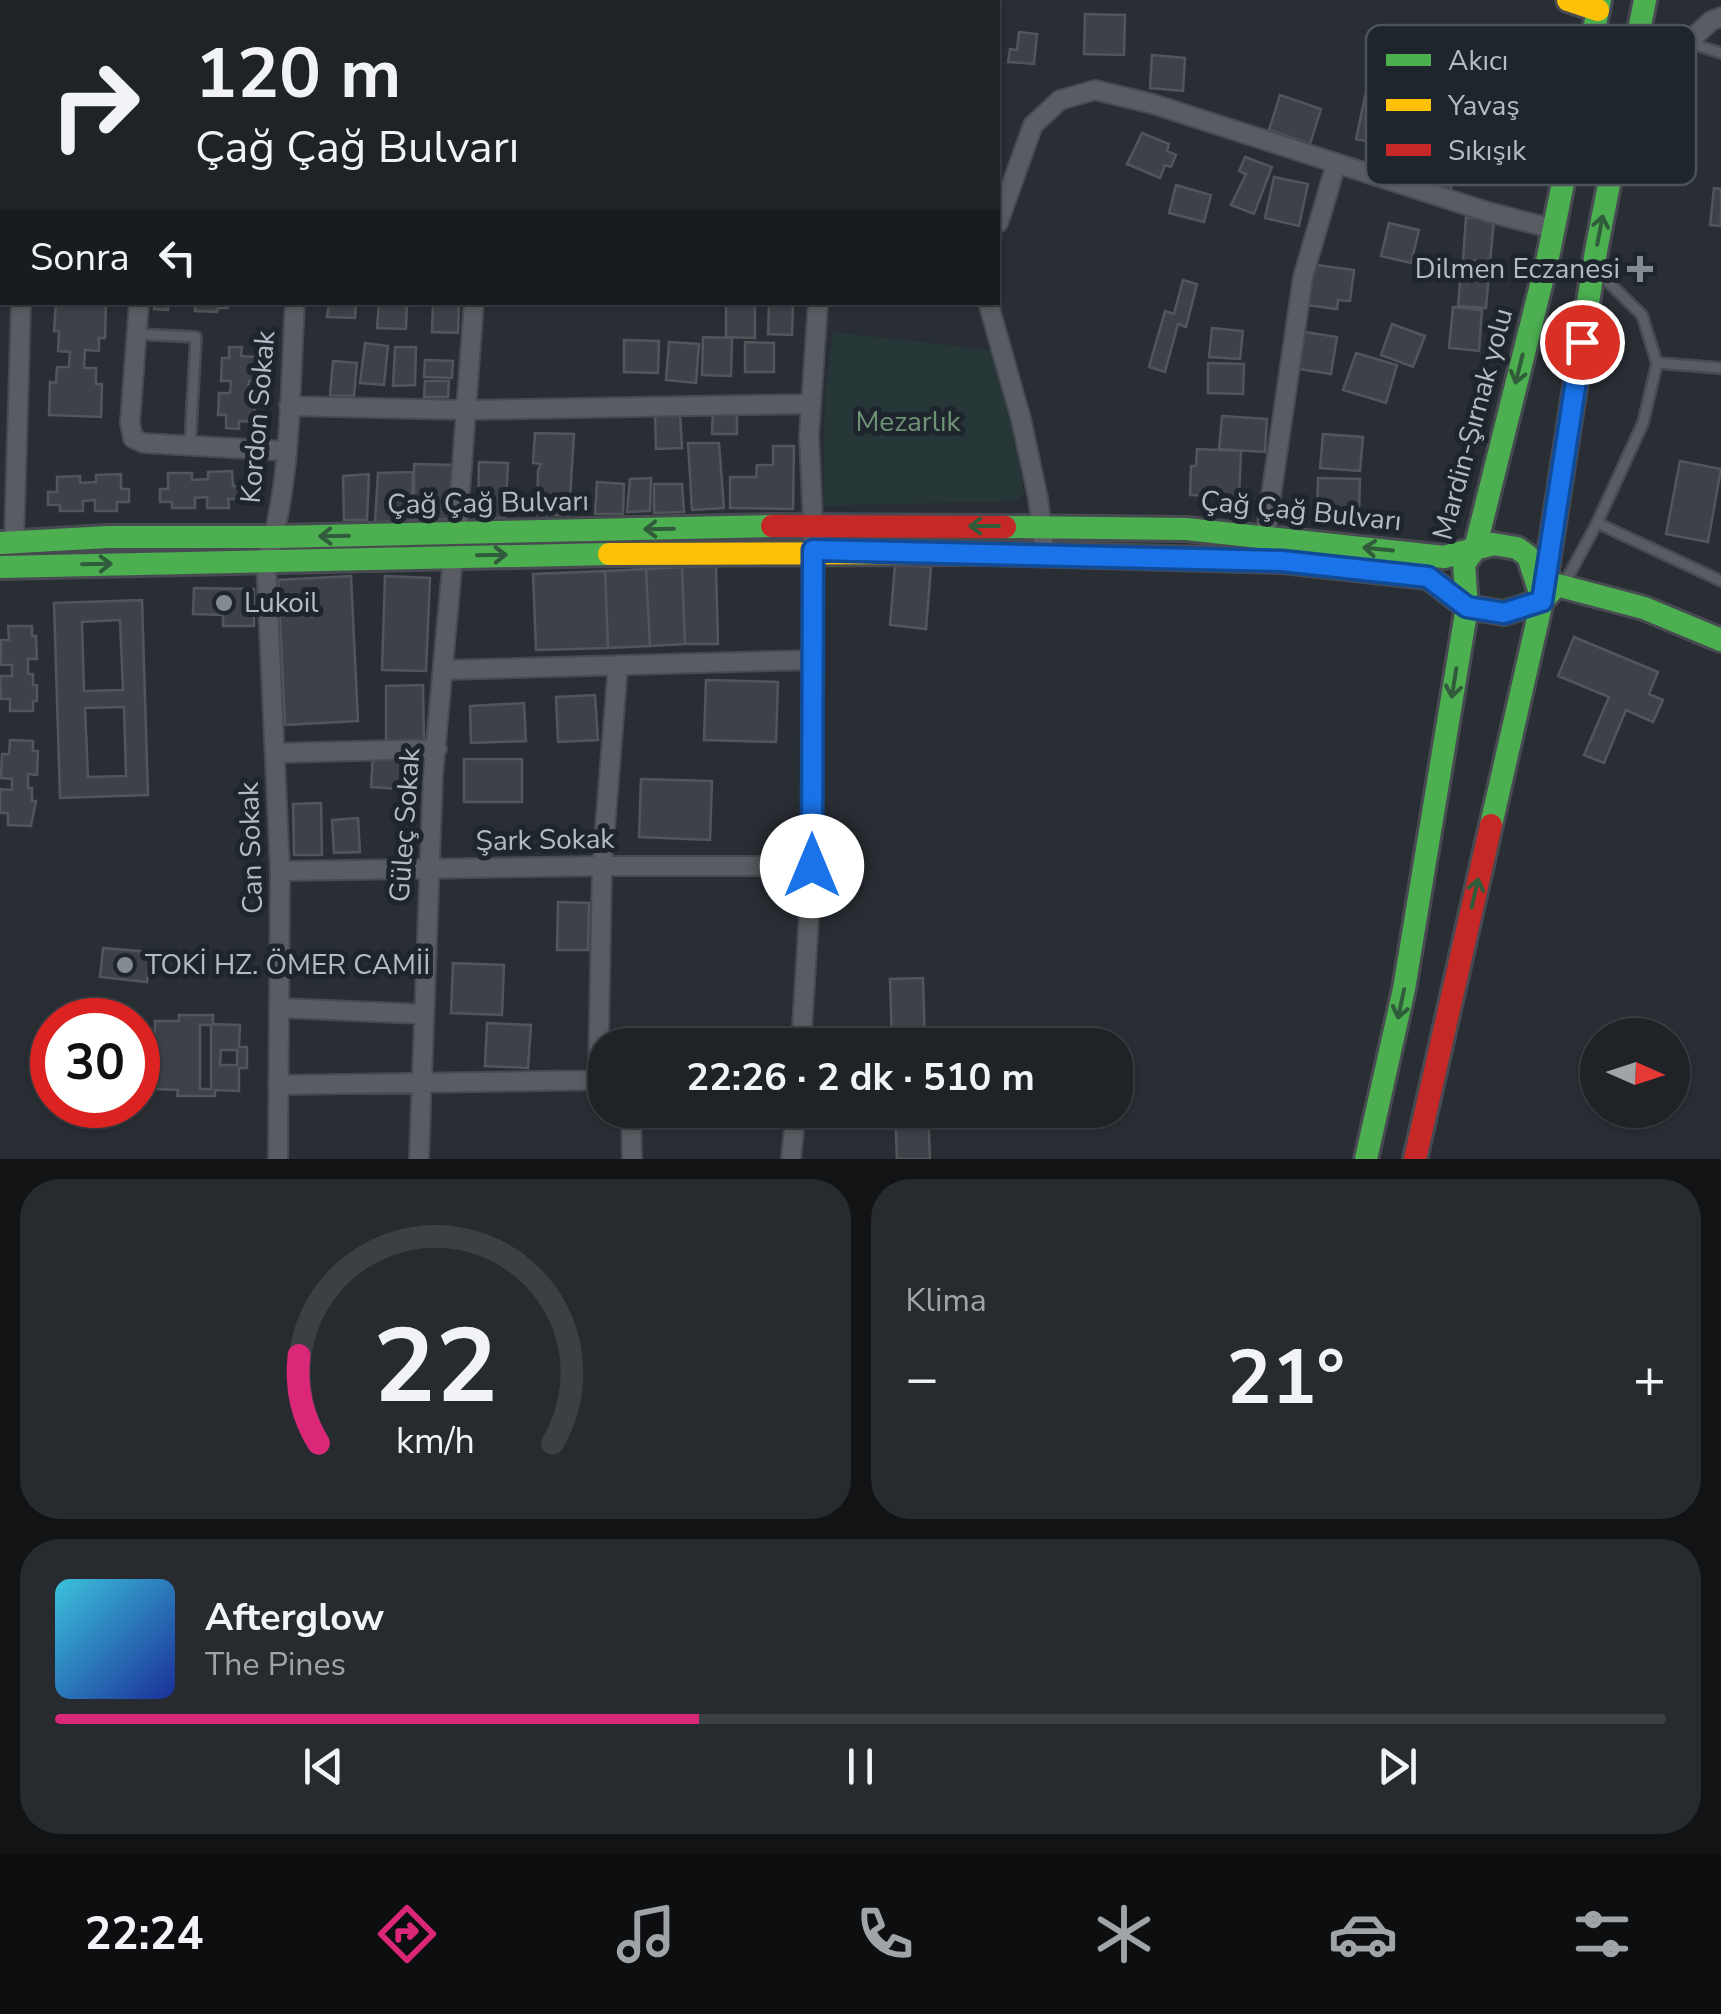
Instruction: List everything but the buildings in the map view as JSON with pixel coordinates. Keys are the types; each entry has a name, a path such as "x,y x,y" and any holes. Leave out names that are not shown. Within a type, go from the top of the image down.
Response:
{"main road":[{"path":"1568,0 1599,5"},
{"path":"1640,25 1645,0"},
{"name":"Mardin-Şırnak yolu","path":"1366,1159 1404,989 1467,607 1464,564 1475,549 1563,185"},
{"path":"1415,1159 1542,601 1610,185"},
{"name":"Çağ Çağ Bulvarı","path":"0,567 266,562 455,545 813,525 1186,529 1444,557 1493,544 1517,548 1533,566 1542,601"},
{"name":"Çağ Çağ Bulvarı","path":"7,542 108,536 274,537 455,545 1282,561 1428,577 1467,607"},
{"path":"1467,607 1504,613 1542,601 1557,585 1644,608 1721,640"}],"street":[{"path":"1696,35 1721,17"},
{"path":"1000,216 1033,125 1060,100 1095,90 1153,104 1366,173"},
{"path":"1266,537 1303,277 1336,164"},
{"path":"1406,185 1554,229"},
{"path":"7,542 21,305"},
{"path":"139,305 130,423 133,438 143,444 285,451"},
{"name":"Kordon Sokak","path":"274,537 285,451 295,305"},
{"name":"Güleç Sokak","path":"419,1159 429,870 474,305"},
{"path":"802,1028 812,866 813,525 809,436 818,305"},
{"path":"989,305 1022,419 1045,554"},
{"path":"289,406 464,410 811,404"},
{"name":"Can Sokak","path":"274,537 266,562 280,871 278,1159"},
{"path":"444,670 811,660"},
{"path":"601,1028 602,866 618,666"},
{"path":"275,753 437,749"},
{"name":"Şark Sokak","path":"280,871 812,866"},
{"path":"281,1008 423,1014"},
{"path":"278,1085 588,1080"},
{"path":"631,1128 632,1159"},
{"path":"791,1159 794,1128"}],"lane":[{"path":"1696,45 1721,53"},
{"path":"1563,586 1644,423 1657,363 1642,315 1594,267"},
{"path":"137,334 196,337 190,446"},
{"path":"1657,363 1721,368"},
{"path":"1597,523 1721,581"}],"green space":[{"name":"Mezarlık","path":"833,332 991,350 1007,394 1024,495 1015,501 823,506 825,398"}],"traffic: fast":[{"path":"1595,25 1600,0"},
{"path":"1640,25 1645,0"},
{"path":"1366,1159 1404,989 1467,607 1464,564 1475,549 1563,185"},
{"path":"1491,825 1542,601 1609,185"},
{"path":"0,543 108,537 772,526"},
{"path":"1005,527 1186,529 1444,557 1493,544 1517,548 1528,556 1540,593"},
{"path":"985,553 1283,561 1428,577 1467,607 1504,613 1542,601 1557,585 1644,608 1721,640"},
{"path":"0,567 609,554"}],"traffic: slow":[{"path":"1568,0 1598,10"},
{"path":"609,554 985,553"}],"traffic: jam":[{"path":"772,526 1005,527"},
{"path":"1415,1159 1491,825"}],"place":[{"name":"Dilmen Eczanesi","path":"1640,269"},
{"name":"Lukoil","path":"224,603"},
{"name":"TOKİ HZ. ÖMER CAMİİ","path":"125,965"}],"route":[{"path":"812,866 813,550 1282,561 1428,577 1467,607 1504,613 1542,601 1582,342"}]}
